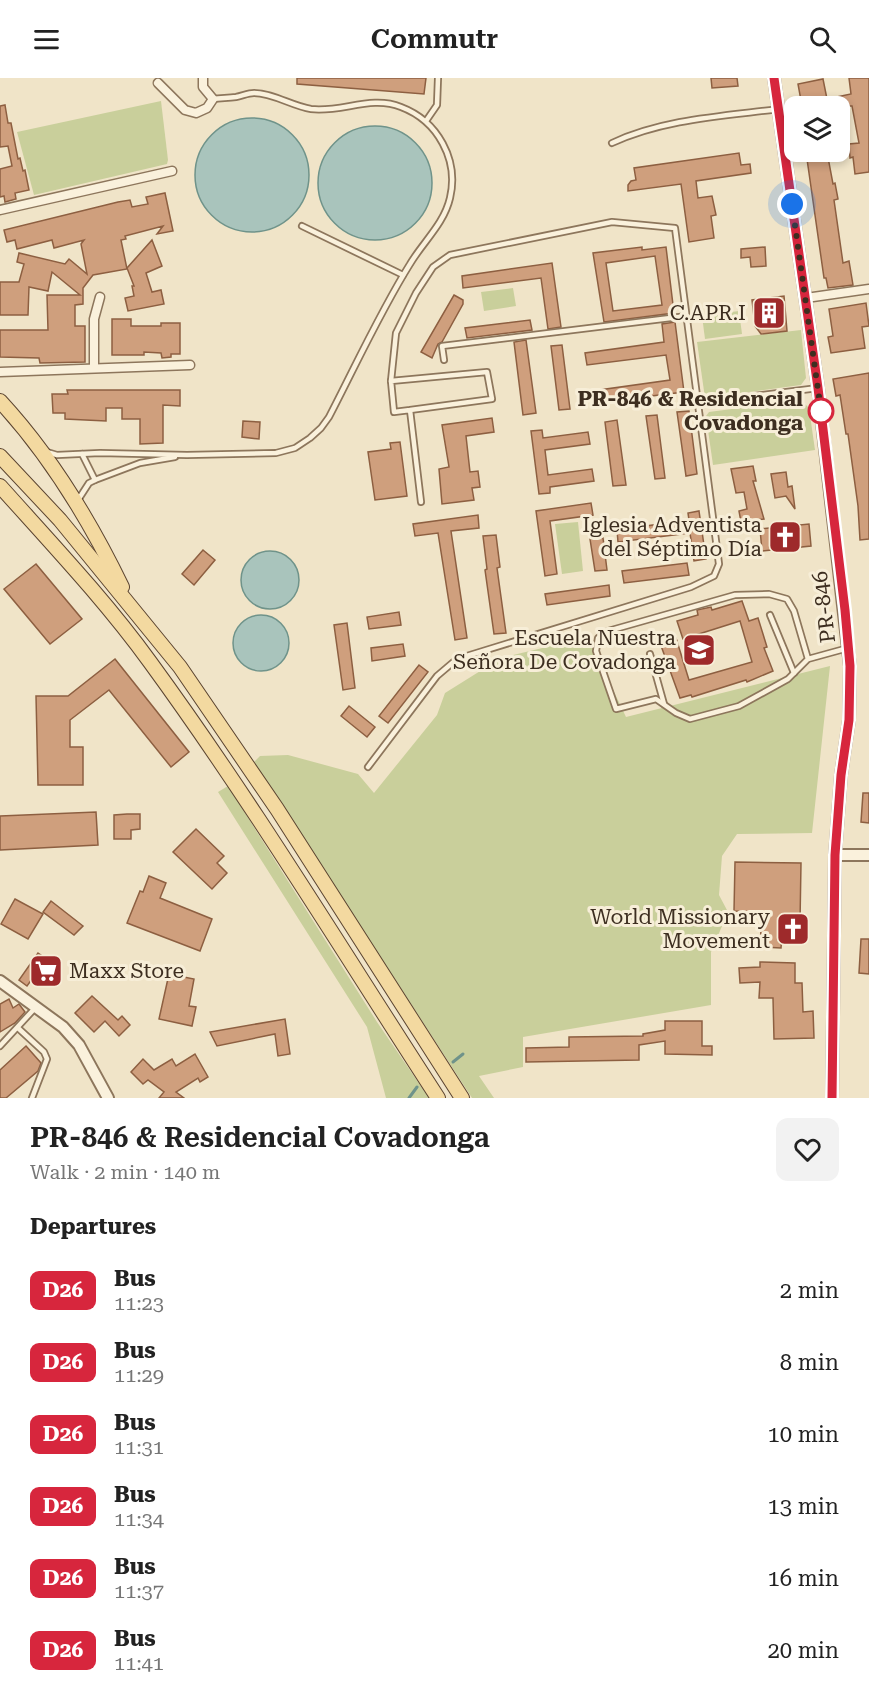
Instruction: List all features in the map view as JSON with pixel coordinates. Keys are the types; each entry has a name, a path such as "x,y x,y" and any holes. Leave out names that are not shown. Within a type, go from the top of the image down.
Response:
{"main road":[{"path":"0,401 41,451 76,505 112,567 132,608"},
{"path":"0,456 60,520 180,667 270,800 462,1098"},
{"path":"0,486 102,602 149,661 256,815 438,1098"}],"street":[{"path":"158,83 185,110 196,114 207,108 213,99 203,87 203,78"},
{"name":"PR-846","path":"774,78 818,388 848,648 849,720 841,775 835,855 832,1098"},
{"path":"0,210 172,171"},
{"path":"806,298 869,290"},
{"path":"94,368 94,319 100,297"},
{"path":"0,372 190,365"},
{"path":"835,855 869,855"},
{"path":"0,981 63,1027 79,1045 108,1098"}],"lane":[{"path":"426,121 437,105 438,78"},
{"path":"41,451 57,455 187,455 276,453 295,448 321,428 403,275 422,244 438,226 450,200 453,178 450,158 438,136 426,121 401,106 381,102 331,109 310,109 254,93 213,99"},
{"path":"612,143 652,129 694,120 779,109"},
{"path":"368,767 437,676 457,659 691,587 714,576 719,564 675,228 612,222 450,255 433,267 416,293 396,333 391,381 394,412 492,399 487,372 391,381"},
{"path":"302,226 403,275"},
{"path":"444,360 442,346 687,316"},
{"path":"699,403 818,388"},
{"path":"410,410 421,502"},
{"path":"82,454 95,480"},
{"path":"76,505 88,483 140,463 187,455"},
{"path":"808,659 794,611 787,598 769,594 735,595 608,631 598,638 596,651 616,708 656,699 690,719 739,706 788,679 808,659 848,648"},
{"path":"770,615 794,673"},
{"path":"650,654 663,704"},
{"path":"0,1046 36,1007"},
{"path":"18,1028 44,1052 47,1059 32,1098"},
{"path":"27,1098 35,1091"}],"green space":[{"path":"161,101 167,164 34,195 17,132"},
{"path":"513,288 516,306 484,311 481,292"},
{"path":"739,311 742,334 705,339 702,316"},
{"path":"801,330 806,378 801,385 705,398 697,342"},
{"path":"801,400 809,408 815,450 713,465 706,416 709,412"},
{"path":"578,522 583,571 562,574 555,524"},
{"path":"588,637 626,717 830,666 812,833 737,834 722,856 719,895 728,912 711,952 711,1005 523,1037 523,1067 479,1076 494,1098 472,1098 254,762 260,756 288,755 358,774 374,793 437,715 445,693 501,658"},
{"path":"228,786 377,1022 429,1098 386,1098 367,1027 218,792"}],"water":[{"path":"252,118 274,122 293,134 305,153 309,175 305,197 293,216 274,228 252,232 230,228 211,216 199,197 195,175 199,153 211,134 230,122"},
{"path":"375,126 397,130 416,142 428,161 432,183 428,205 416,224 397,236 375,240 353,236 334,224 322,205 318,183 322,161 334,142 353,130"},
{"path":"270,551 281,553 294,564 299,580 297,591 286,604 270,609 259,607 246,596 241,580 243,569 254,556"},
{"path":"261,615 276,620 284,628 289,643 284,658 276,666 261,671 246,666 238,658 233,643 238,628 246,620"}],"building":[{"path":"297,78 426,78 424,94 297,84"},
{"path":"711,78 737,78 738,86 712,88"},
{"path":"849,78 869,78 869,172 855,174 853,157 850,158 850,144 859,143 852,106 850,106 850,96 841,96 851,94"},
{"path":"823,79 826,96 800,96 798,84"},
{"path":"5,105 18,159 20,158 23,171 25,170 29,190 15,193 16,199 5,202 4,196 0,197 0,169 12,166 8,146 0,147 0,106"},
{"path":"739,153 741,165 750,164 751,173 696,181 698,198 712,196 716,215 711,216 714,238 689,242 681,184 628,191 628,185 631,181 636,180 634,168"},
{"path":"807,162 829,162 838,199 834,200 843,263 849,261 853,285 828,288 826,278 824,278"},
{"path":"165,193 173,231 157,234 163,226 125,236 126,239 121,240 127,269 93,275 83,288 83,304 75,305 75,326 85,326 85,362 40,363 39,358 0,357 0,330 48,330 47,295 80,295 52,272 48,291 29,287 28,315 0,315 0,282 19,282 24,264 17,262 19,253 65,264 69,259 87,274 81,244 84,240 54,248 52,240 17,249 15,240 7,242 4,230 118,202 130,200 132,207 148,204 146,197"},
{"path":"152,240 162,266 146,273 152,292 161,290 164,304 128,311 125,298 134,296 132,286 134,286 127,268"},
{"path":"642,247 642,250 666,247 674,313 604,322 593,253","holes":["655,256 662,305 613,311 606,263"]},
{"path":"765,247 766,266 751,267 750,257 741,258 741,249"},
{"path":"552,263 561,327 548,329 541,278 463,288 462,276"},
{"path":"454,295 463,300 463,304 432,358 421,352"},
{"name":"C.APR.I","path":"784,296 787,331 761,334 755,326 752,300"},
{"path":"866,303 869,326 862,327 865,348 831,353 828,337 833,336 829,309"},
{"path":"112,319 131,319 131,326 161,326 161,323 180,323 180,354 171,354 171,357 162,358 161,353 112,355"},
{"path":"530,320 532,330 467,338 465,328"},
{"path":"675,322 684,392 594,403 592,391 670,380 666,355 587,365 585,353 664,342 662,324"},
{"path":"526,340 536,413 523,415 514,342"},
{"path":"562,345 570,409 559,410 551,346"},
{"path":"869,373 869,539 860,540 858,506 848,434 846,434 840,395 836,396 833,379"},
{"path":"67,390 180,390 180,406 163,405 163,443 140,444 140,419 122,419 122,408 106,408 106,421 65,419 65,413 53,413 52,394 68,394"},
{"path":"689,411 697,474 686,476 677,412"},
{"path":"657,415 665,478 655,479 646,416"},
{"path":"492,418 494,432 466,436 470,472 478,471 480,487 472,488 474,500 442,504 439,469 449,467 442,425"},
{"path":"617,420 626,485 613,486 605,422"},
{"path":"243,421 260,422 259,439 242,437"},
{"path":"542,430 543,438 588,432 590,444 545,450 548,475 592,469 594,481 550,487 550,493 539,494 531,431"},
{"path":"400,442 407,496 375,500 368,452 391,449 390,443"},
{"path":"753,466 756,481 753,481 764,519 741,522 739,511 747,509 744,492 736,493 731,469"},
{"path":"786,472 788,487 792,486 795,509 786,496 775,498 771,474"},
{"path":"591,503 593,515 550,521 557,574 545,576 536,511"},
{"path":"699,511 706,559 694,561 690,533 618,542 617,530 689,520 688,513"},
{"path":"478,515 479,528 451,531 467,638 455,640 438,533 415,536 413,524"},
{"name":"Iglesia Adventista del Séptimo Día","path":"809,524 811,546 762,551 760,529"},
{"path":"496,535 500,567 497,568 506,633 494,634 485,570 487,569 483,536"},
{"path":"603,538 607,570 595,571 590,539"},
{"path":"203,550 215,560 194,585 182,574"},
{"path":"687,563 689,575 624,583 622,571"},
{"path":"36,564 82,619 50,644 4,589"},
{"path":"609,585 610,596 547,605 545,594"},
{"path":"742,601 749,621 758,618 767,647 764,648 773,671 747,682 746,680 692,697 691,695 680,698 660,643 676,638 689,680 752,662 740,621 683,639 677,621 698,615 697,610 711,607 712,610"},
{"path":"399,612 401,625 369,629 367,617"},
{"path":"347,623 355,688 343,690 334,625"},
{"path":"403,644 405,656 372,661 371,648"},
{"path":"115,659 189,752 171,767 109,690 70,720 70,747 83,747 83,785 38,785 36,696 68,696"},
{"path":"419,665 428,672 388,723 379,716"},
{"path":"349,706 375,727 367,737 341,716"},
{"path":"863,793 869,793 869,823 861,822"},
{"path":"96,812 98,845 0,850 0,816"},
{"path":"140,814 140,829 131,830 131,839 114,839 114,815"},
{"path":"196,829 224,856 217,863 227,873 212,889 173,852"},
{"path":"735,862 801,863 800,922 804,922 802,937 782,935 781,948 760,947 762,912 734,911"},
{"path":"149,876 166,883 160,898 212,919 200,951 127,923"},
{"path":"15,899 43,914 28,939 1,924"},
{"path":"51,901 83,926 74,935 43,912"},
{"path":"861,939 869,939 869,974 859,973"},
{"name":"Maxx Store","path":"38,953 60,968 48,984 35,975 27,986 19,980"},
{"path":"760,962 795,963 795,983 802,983 803,1012 813,1011 814,1038 774,1039 773,998 759,998 760,982 740,983 739,968 760,967"},
{"path":"169,974 194,979 189,1006 196,1007 192,1026 159,1019"},
{"path":"92,996 118,1020 122,1016 130,1025 119,1036 105,1021 94,1032 75,1013"},
{"path":"9,999 13,1008 19,1004 25,1012 15,1023 0,1032 0,1004"},
{"path":"285,1019 290,1054 278,1056 275,1034 217,1046 210,1032"},
{"path":"665,1021 702,1021 702,1046 712,1046 712,1055 665,1054 665,1041 639,1045 639,1060 526,1062 526,1048 569,1047 569,1037 643,1036 643,1034 665,1030"},
{"path":"26,1046 41,1063 38,1071 6,1098 0,1098 0,1070"},
{"path":"195,1054 208,1077 200,1082 198,1078 176,1092 184,1098 159,1098 164,1092 148,1080 143,1084 131,1072 143,1059 154,1070 172,1059 176,1066"}],"waterway":[{"path":"453,1062 463,1054"},
{"path":"409,1098 417,1087"}],"bus line":[{"name":"D26","path":"774,78 818,388 850,666 849,720 841,775 835,855 832,1098"}],"place":[{"name":"C.APR.I","path":"769,313"},
{"name":"PR-846 & Residencial Covadonga","path":"821,411"},
{"name":"Iglesia Adventista del Séptimo Día","path":"785,537"},
{"name":"Escuela Nuestra Señora De Covadonga","path":"699,650"},
{"name":"World Missionary Movement","path":"793,929"},
{"name":"Maxx Store","path":"46,971"}],"route":[{"path":"792,204 821,411"}]}
